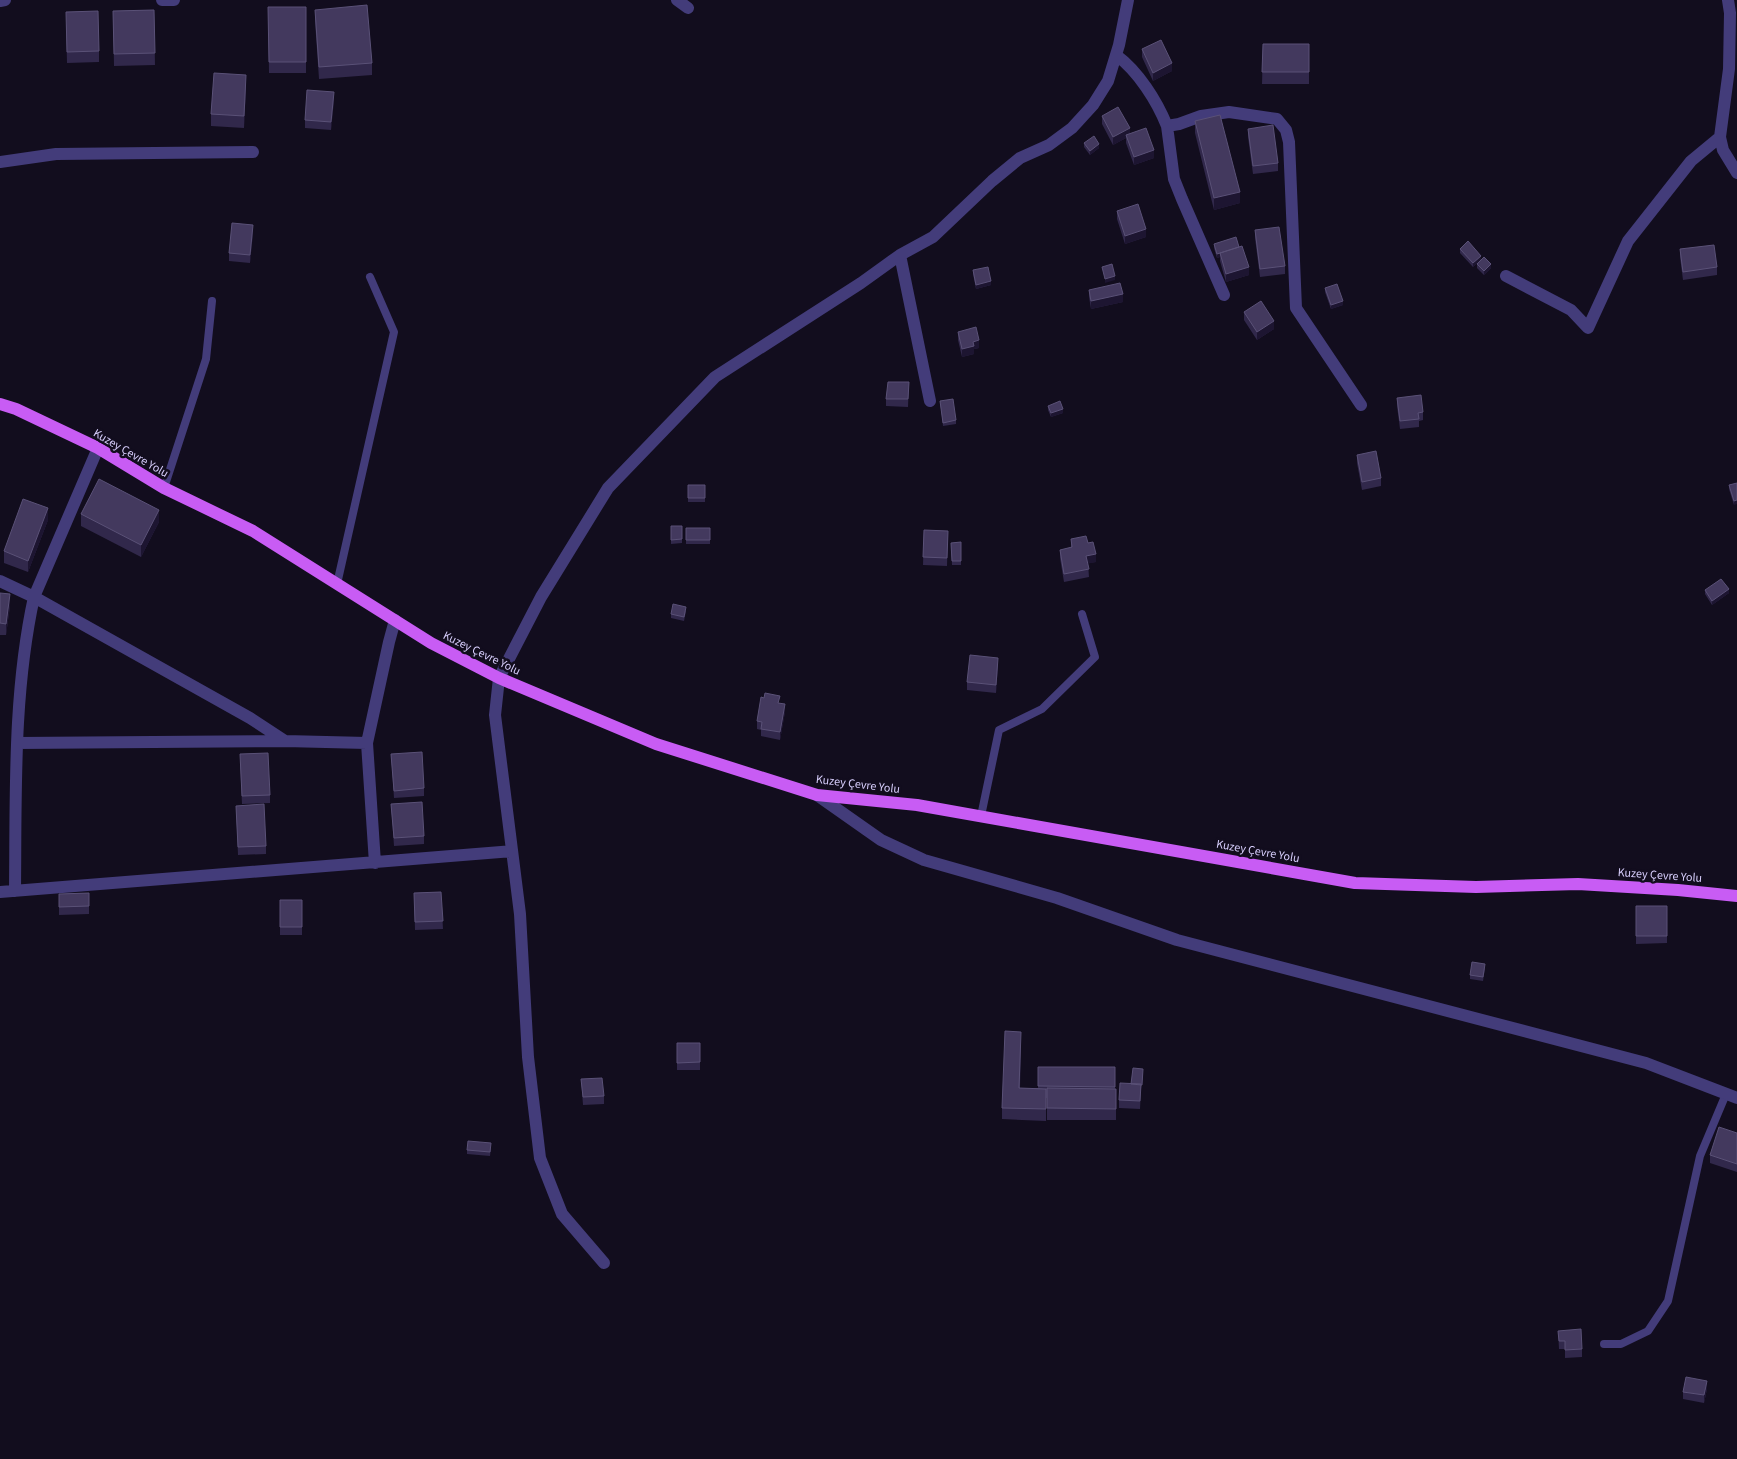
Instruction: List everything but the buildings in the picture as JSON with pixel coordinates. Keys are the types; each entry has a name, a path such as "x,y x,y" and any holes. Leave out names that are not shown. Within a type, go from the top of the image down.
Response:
{"main road":[{"name":"Kuzey Çevre Yolu","path":"0,404 16,409 98,448 164,488 253,531 431,643 498,678 656,744 817,795 917,805 1355,882 1476,887 1578,884 1678,890 1737,896"}],"street":[{"path":"0,1 6,0"},
{"path":"162,0 174,0"},
{"path":"677,0 688,8"},
{"path":"604,1263 562,1214 540,1158 528,1057 520,914 495,715 498,678 541,597 608,488 715,377 862,283 900,255 933,237 992,181 1020,158 1049,145 1072,128 1092,105 1108,81 1116,55 1128,0"},
{"path":"1728,0 1730,13 1729,69 1720,137 1724,150 1737,173"},
{"path":"1116,55 1129,64 1164,118 1167,126 1174,179 1224,295"},
{"path":"1167,126 1201,116 1229,112 1277,119 1286,130 1289,142 1296,308 1361,405"},
{"path":"1506,276 1572,310 1588,328 1628,241 1692,161 1720,137"},
{"path":"0,162 56,154 253,152"},
{"path":"900,255 930,401"},
{"path":"15,891 18,711 24,644 34,597 98,448"},
{"path":"0,581 34,597 250,718 284,740"},
{"path":"374,863 367,743 395,620"},
{"path":"17,743 284,740 367,743"},
{"path":"817,795 881,840 924,860 1057,898 1177,940 1646,1063 1731,1096"},
{"path":"0,892 374,863 512,850"}],"lane":[{"path":"337,584 394,332 370,277"},
{"path":"164,488 206,359 212,301"},
{"path":"981,816 999,730 1042,709 1095,657 1082,614"},
{"path":"1604,1344 1621,1344 1648,1331 1668,1301 1700,1156 1731,1096"}]}
